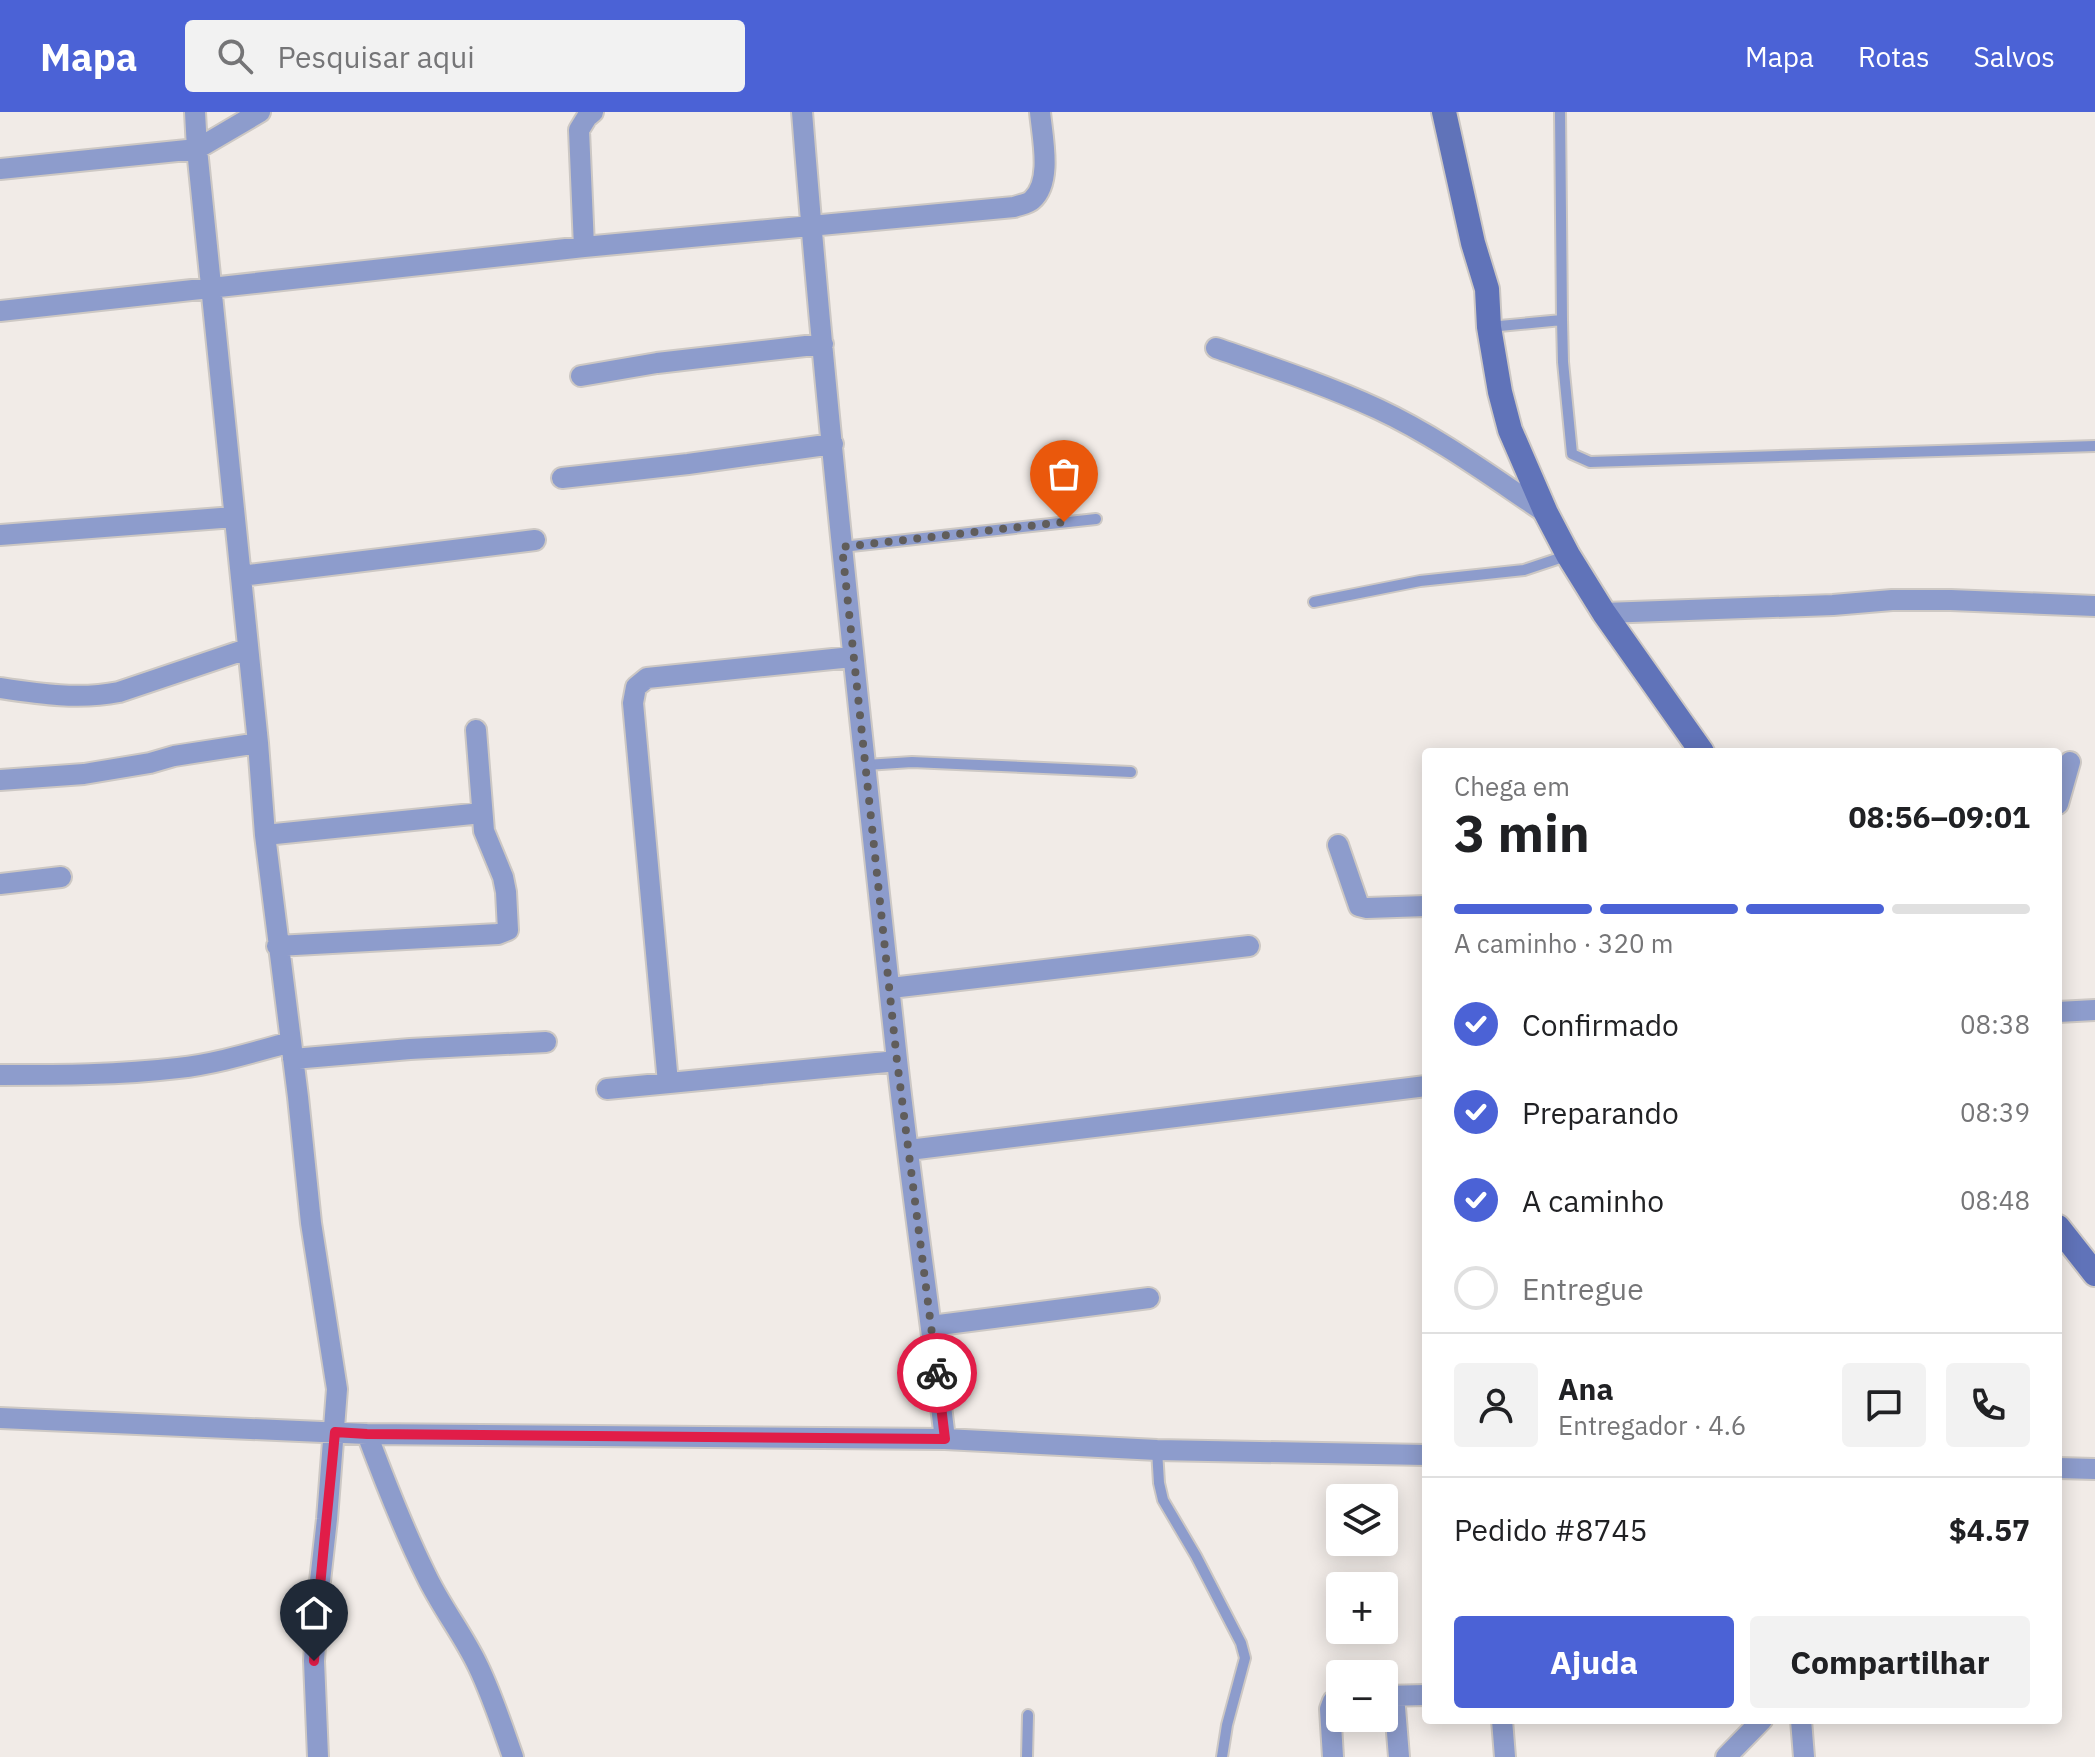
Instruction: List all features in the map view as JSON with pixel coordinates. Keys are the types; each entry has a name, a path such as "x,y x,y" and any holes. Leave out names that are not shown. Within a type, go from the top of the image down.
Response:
{"street":[{"path":"195,112 277,946 314,1249 337,1389 314,1661 318,1757"},
{"path":"0,169 197,149 260,112"},
{"path":"584,247 579,130 593,112"},
{"path":"802,112 852,657 897,1061 945,1439"},
{"path":"0,311 584,247 1014,207 1031,201 1040,187 1045,166 1040,112"},
{"path":"1444,112 1473,243 1487,289 1489,327 1510,430 1568,555 1604,613 1699,748"},
{"path":"581,376 657,363 823,344"},
{"path":"1216,348 1287,372 1379,409 1456,453 1546,513"},
{"path":"562,478 833,444"},
{"path":"0,535 234,517"},
{"path":"241,576 535,540"},
{"path":"1604,613 1892,600 2095,606"},
{"path":"0,688 69,697 99,696 247,649"},
{"path":"668,1083 633,703 636,687 647,678 852,657"},
{"path":"277,946 498,934 508,930 503,877 484,831 476,730"},
{"path":"0,780 84,774 258,743"},
{"path":"2062,790 2070,762"},
{"path":"265,835 482,813"},
{"path":"1338,845 1359,906 1422,906"},
{"path":"0,884 61,877"},
{"path":"891,988 1249,946"},
{"path":"2062,1012 2095,1010"},
{"path":"0,1075 178,1068 236,1056 292,1051 546,1042"},
{"path":"607,1089 897,1061"},
{"path":"909,1150 1422,1086"},
{"path":"2062,1232 2095,1274"},
{"path":"931,1326 1149,1298"},
{"path":"0,1418 367,1434 945,1439 1157,1450 1422,1455"},
{"path":"367,1434 424,1572 479,1667 513,1757"},
{"path":"2062,1468 2095,1469"},
{"path":"1398,1695 1422,1695"},
{"path":"1502,1724 1505,1757"},
{"path":"1726,1757 1758,1724"},
{"path":"1801,1724 1804,1757"},
{"path":"1331,1732 1333,1757"},
{"path":"1395,1732 1399,1757"}],"lane":[{"path":"1560,112 1563,362 1572,454 1590,462 2095,446"},
{"path":"1489,327 1562,320"},
{"path":"842,547 1096,519"},
{"path":"1314,602 1420,581 1524,570 1568,555"},
{"path":"866,765 912,762 1131,772"},
{"path":"1157,1450 1163,1500 1196,1556 1241,1643 1245,1658 1222,1757"},
{"path":"1027,1757 1028,1715"}],"way so far":[{"path":"937,1373 897,1061 842,547 1064,522"}],"route":[{"path":"314,1661 335,1432 945,1439 937,1373"}]}
